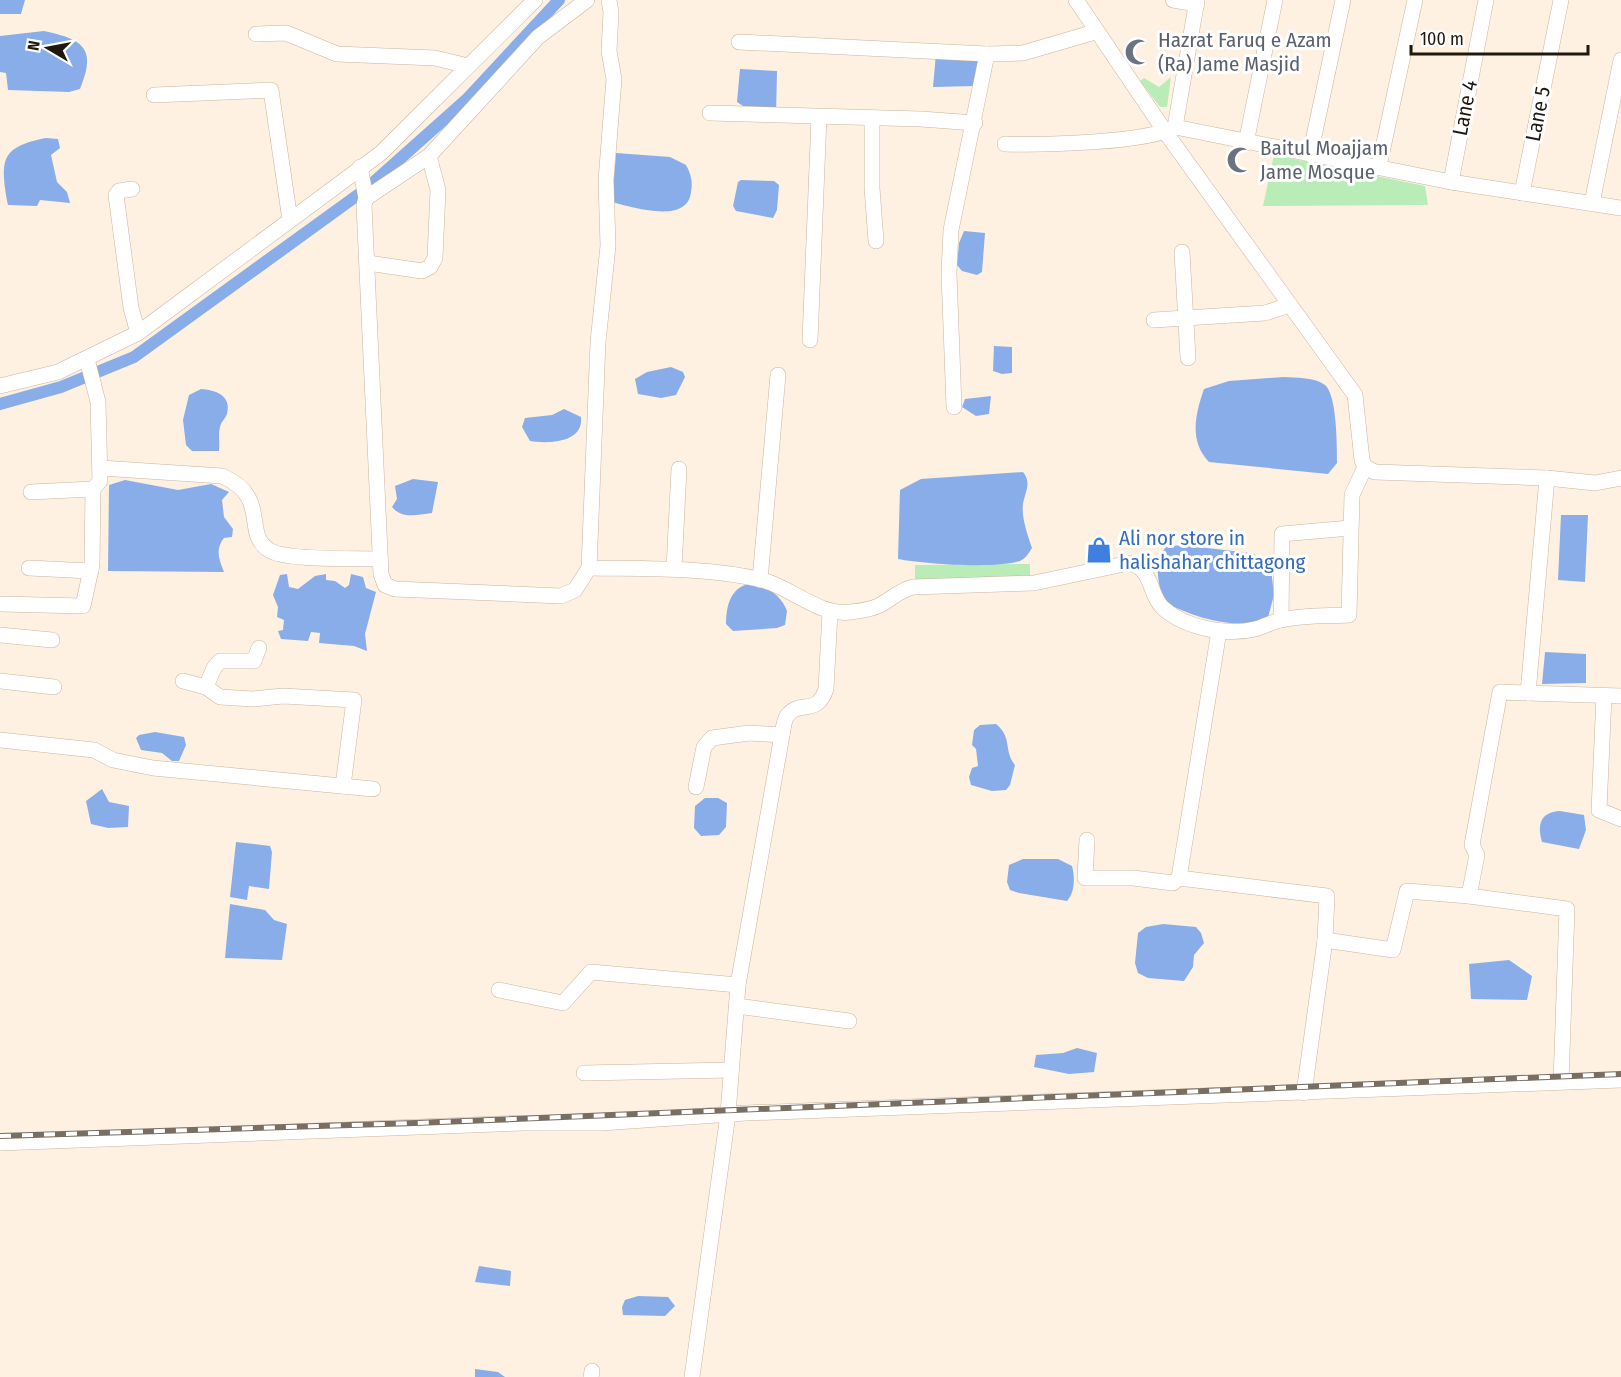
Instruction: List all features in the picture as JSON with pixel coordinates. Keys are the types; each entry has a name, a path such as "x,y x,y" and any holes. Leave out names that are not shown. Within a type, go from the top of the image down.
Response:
{"street":[{"path":"0,386 42,378 138,333 381,153 535,0"},
{"path":"365,195 429,156 538,37 587,0"},
{"path":"360,169 365,195 380,559 381,574 386,585 395,589 561,596 574,590 589,568 598,342 608,246 606,180 615,80 609,51 611,12 609,0"},
{"path":"1076,0 1095,32 1171,130 1290,305 1355,395 1362,459 1365,467 1376,472 1547,478 1594,483 1621,478"},
{"path":"1171,130 1197,2 1173,0"},
{"path":"1246,143 1275,0"},
{"path":"1310,155 1343,0"},
{"path":"1379,166 1415,0"},
{"name":"Lane 4","path":"1451,182 1486,0"},
{"name":"Lane 5","path":"1522,194 1561,0"},
{"path":"739,42 1023,54 1095,32"},
{"path":"256,34 285,33 337,54 435,58 468,66"},
{"path":"954,407 949,273 951,230 975,123 987,54"},
{"path":"1592,203 1621,60"},
{"path":"154,95 271,90 290,220"},
{"path":"710,113 975,123"},
{"path":"810,340 819,117"},
{"path":"872,118 872,188 876,241"},
{"path":"1005,144 1082,142 1171,130 1379,166 1451,182 1621,208"},
{"path":"368,263 422,271 430,267 435,258 438,190 429,156"},
{"path":"132,189 119,191 116,195 131,308 138,333"},
{"path":"1182,252 1188,318 1188,358"},
{"path":"1155,320 1265,313 1290,305"},
{"path":"0,603 83,606 91,571 93,489 100,481 101,468 95,392 87,358"},
{"path":"760,580 777,375"},
{"path":"589,568 674,569 760,580 781,586 830,612 851,612 881,605 902,589 1034,583 1129,563 1139,566 1149,577 1162,607 1185,621 1219,631 1252,630 1281,620 1349,615 1352,495 1365,467"},
{"path":"101,468 222,476 239,483 250,497 259,540 269,551 286,556 380,559"},
{"path":"674,569 679,469"},
{"path":"1528,693 1547,478"},
{"path":"31,492 93,489"},
{"path":"1281,620 1282,534 1350,528"},
{"path":"29,568 91,571"},
{"path":"692,1377 728,1114 738,985 782,735 787,716 795,711 816,706 822,701 826,689 830,612"},
{"path":"1087,840 1084,878 1133,878 1173,883 1179,878 1219,631"},
{"path":"0,635 52,640"},
{"path":"206,687 214,668 220,661 254,661 259,648"},
{"path":"0,681 54,687"},
{"path":"183,681 206,687 220,697 253,699 284,696 354,700 343,786"},
{"path":"1469,896 1477,855 1472,845 1500,692 1621,696"},
{"path":"1605,696 1599,810 1621,819"},
{"path":"696,787 704,747 712,738 749,733 782,735"},
{"path":"0,740 94,750 113,760 153,768 373,789"},
{"path":"1179,878 1326,896 1325,940 1304,1093"},
{"path":"1325,940 1393,951 1407,891 1469,896 1567,909 1562,1082"},
{"path":"499,990 563,1004 591,972 738,985"},
{"path":"737,1006 849,1020"},
{"path":"584,1073 731,1070"},
{"path":"0,1143 524,1123 601,1123 728,1114 1621,1080"}],"green space":[{"path":"1171,77 1167,107 1160,107 1140,81 1144,78 1159,87"},
{"path":"1274,155 1425,186 1428,205 1263,206"},
{"path":"1030,564 1030,582 915,585 915,565"}],"water":[{"path":"0,0 25,0 21,14 0,14"},
{"path":"44,31 68,38 83,47 87,63 80,89 69,92 8,90 6,73 0,72 0,36"},
{"path":"936,54 981,59 976,86 933,87"},
{"path":"740,69 777,71 776,115 742,112 743,106 737,102"},
{"path":"46,138 58,139 60,148 51,155 57,182 67,192 70,203 40,200 37,206 8,205 4,177 7,158 20,146"},
{"path":"616,153 670,157 686,165 692,185 688,202 670,211 658,211 612,202"},
{"path":"741,180 774,181 779,185 777,210 773,218 736,211 733,206 738,182"},
{"path":"964,231 985,233 982,272 977,275 962,271 957,265 959,243"},
{"path":"994,346 1012,347 1012,373 1002,374 993,371"},
{"path":"671,367 683,372 685,377 676,395 661,398 638,394 635,379 647,372"},
{"path":"1284,377 1305,378 1321,382 1329,391 1336,421 1337,463 1328,474 1209,462 1196,437 1196,418 1204,389 1229,381"},
{"path":"201,389 217,392 227,402 227,414 219,430 219,451 192,451 186,445 183,420 189,395"},
{"path":"991,396 989,414 976,416 962,407 965,399"},
{"path":"564,409 581,417 577,432 571,437 555,442 530,441 522,427 525,418 552,415"},
{"path":"1023,472 1027,480 1027,488 1023,515 1032,548 1022,560 994,565 977,565 925,563 898,559 900,490 921,479"},
{"path":"413,479 438,482 432,513 405,515 392,507 397,499 395,486"},
{"path":"125,480 178,490 211,484 229,492 222,500 224,517 233,529 232,537 224,538 219,550 219,559 224,572 108,571 109,485"},
{"path":"1561,515 1588,515 1585,582 1558,580"},
{"path":"1181,545 1250,553 1270,560 1274,595 1267,621 1227,623 1188,613 1164,602 1159,580 1159,560 1166,547"},
{"path":"287,574 289,587 298,589 315,576 326,574 326,580 335,581 345,588 349,585 351,574 363,577 366,588 376,592 365,634 367,651 354,646 319,643 320,633 311,632 308,641 281,639 278,631 283,630 284,620 277,617 278,607 273,595 280,575"},
{"path":"745,585 765,588 780,599 787,611 785,625 777,628 733,631 726,624 732,596"},
{"path":"1545,652 1586,654 1586,683 1542,684"},
{"path":"996,724 1004,734 1011,760 1015,765 1010,785 1006,790 992,791 971,785 969,777 972,768 978,766 976,749 972,745 974,730 980,725"},
{"path":"155,732 184,737 186,745 179,761 172,761 162,753 141,750 136,738 139,735"},
{"path":"102,789 109,802 129,806 128,827 108,828 91,824 86,801"},
{"path":"705,798 718,798 727,803 726,827 719,835 701,836 694,828 695,806"},
{"path":"1560,811 1584,815 1586,830 1579,849 1542,842 1540,825 1542,820 1548,814"},
{"path":"236,842 270,846 272,852 269,889 249,886 247,900 230,897"},
{"path":"1023,859 1058,859 1072,866 1074,884 1067,901 1010,890 1007,882 1009,865"},
{"path":"230,904 265,910 274,920 287,924 282,960 225,958"},
{"path":"1163,924 1196,927 1201,933 1204,943 1194,955 1193,967 1184,981 1148,978 1138,973 1135,963 1138,933 1146,927"},
{"path":"1509,960 1532,976 1527,1000 1471,999 1469,964"},
{"path":"1077,1048 1097,1053 1094,1072 1069,1074 1034,1067 1036,1055 1063,1053"},
{"path":"479,1266 511,1271 510,1286 475,1282"},
{"path":"638,1296 668,1297 675,1306 665,1316 623,1315 622,1307 625,1300"},
{"path":"475,1369 498,1372 505,1377 475,1377"}],"waterway":[{"path":"0,404 61,387 134,357 366,189 467,99 559,0"}],"railway":[{"path":"0,1136 415,1123 1621,1074"}],"place":[{"name":"Hazrat Faruq e Azam (Ra) Jame Masjid","path":"1138,52"},
{"name":"Baitul Moajjam Jame Mosque","path":"1240,160"},
{"name":"Ali nor store in halishahar chittagong","path":"1099,550"}]}
